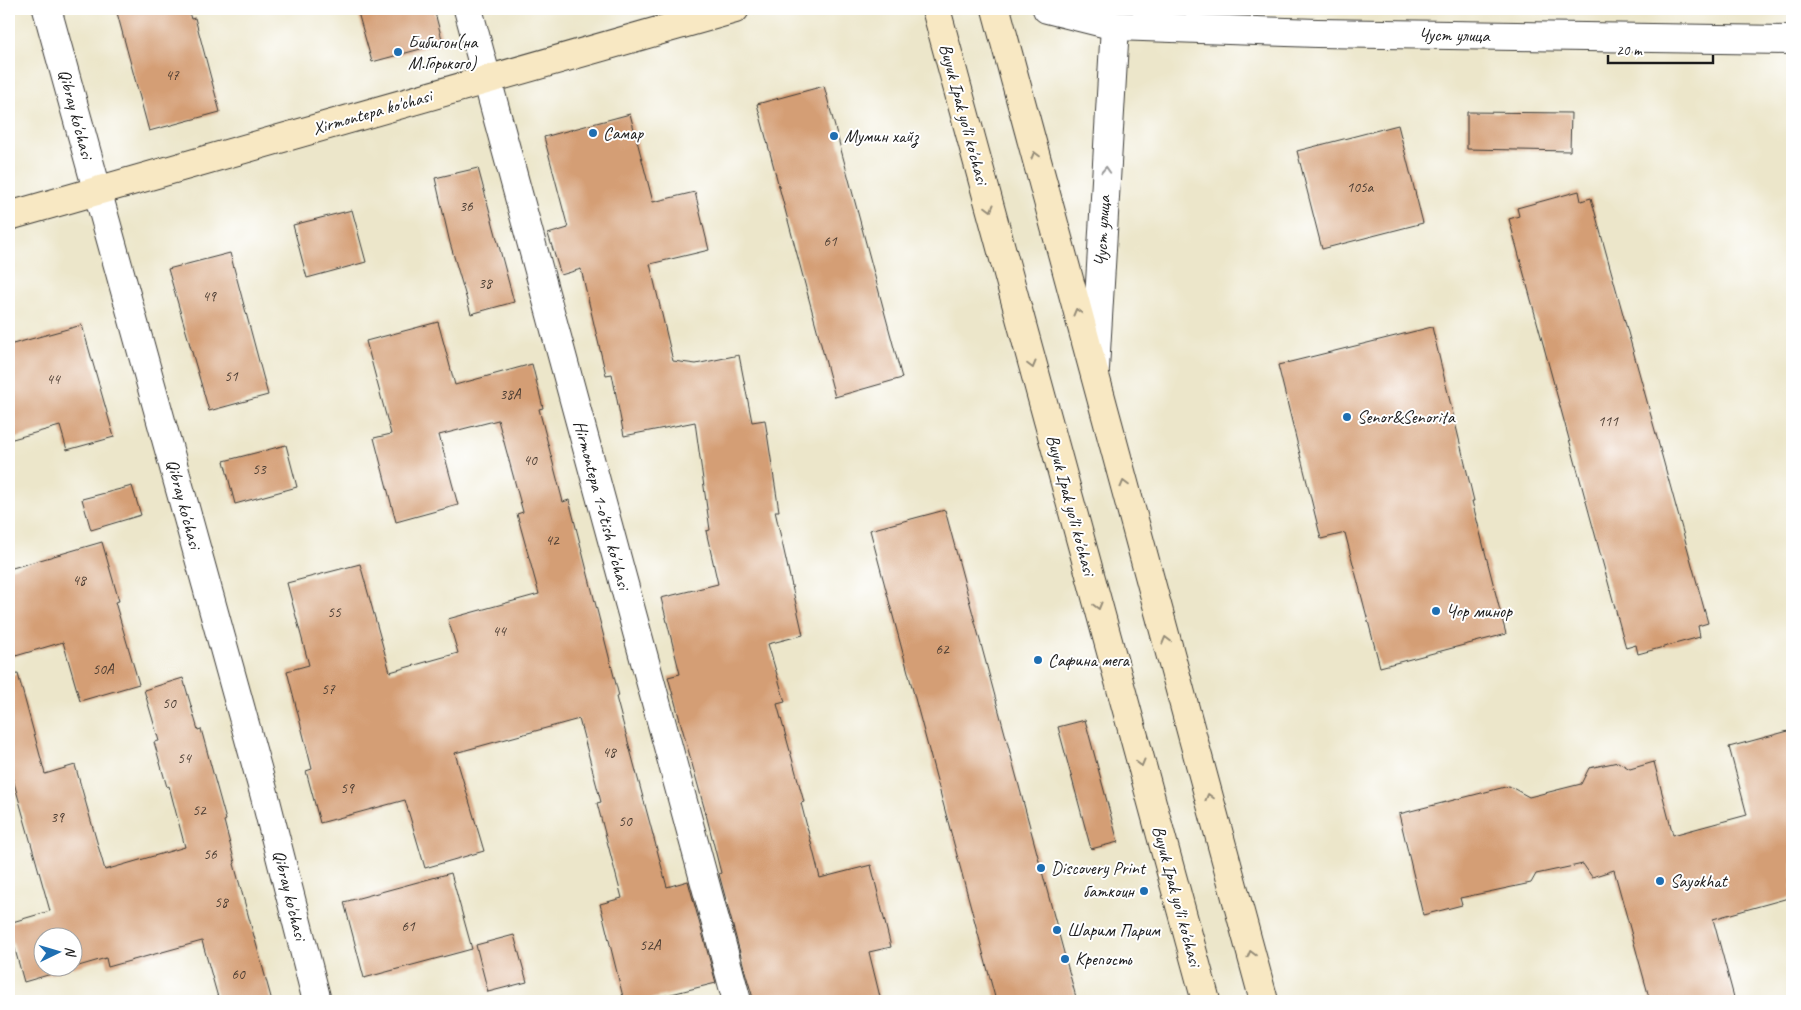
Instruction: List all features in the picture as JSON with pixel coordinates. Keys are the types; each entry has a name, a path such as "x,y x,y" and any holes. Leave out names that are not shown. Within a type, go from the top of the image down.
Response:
{"main road":[{"name":"Xirmontepa ko'chasi","path":"9,216 735,9"},
{"name":"Buyuk Ipak yo'li ko'chasi","path":"936,9 1206,1001"},
{"path":"996,9 1264,1001"}],"street":[{"name":"Qibray ko'chasi","path":"47,9 264,793 317,1001"},
{"name":"Hirmontepa 1-o'tish ko'chasi","path":"468,9 737,1001"},
{"name":"Чуст улица","path":"1047,9 1115,26 1317,33 1792,40"},
{"name":"Чуст улица","path":"1094,376 1115,26"}],"building":[{"path":"116,9 188,9 191,19 195,18 220,112 149,131"},
{"path":"357,9 434,9 443,43 372,62"},
{"path":"824,86 902,378 835,397 757,104"},
{"path":"1467,112 1571,113 1570,151 1467,149"},
{"path":"630,114 653,202 695,192 709,250 650,264 673,361 696,364 739,355 752,422 765,420 779,511 775,511 803,635 768,644 785,702 777,704 804,802 801,803 820,878 871,865 891,947 869,952 881,1001 754,1001 746,975 719,874 721,873 707,818 668,677 680,674 661,598 718,584 706,531 710,530 695,422 624,436 612,374 606,375 581,269 561,275 548,234 568,228 544,137"},
{"path":"1398,125 1423,223 1322,249 1297,151"},
{"path":"478,168 514,302 471,314 450,243 435,178"},
{"path":"1579,191 1581,201 1591,198 1708,623 1698,626 1700,637 1638,654 1636,645 1626,648 1509,219 1519,216 1517,208"},
{"path":"352,210 366,262 307,278 293,225"},
{"path":"230,253 268,395 209,411 168,269"},
{"path":"438,322 455,385 532,364 543,408 539,409 563,502 569,500 619,696 616,697 667,887 688,881 716,983 643,1001 624,1001 600,904 622,898 597,803 601,802 579,719 455,753 484,851 425,868 405,800 320,823 306,771 312,769 287,671 309,665 287,583 360,564 390,672 458,653 448,619 539,594 517,514 523,512 498,420 439,435 458,505 396,522 374,438 391,434 366,341"},
{"path":"82,325 114,437 67,450 60,426 9,440 9,345"},
{"path":"1432,327 1474,501 1472,501 1506,634 1380,667 1345,533 1321,539 1278,365"},
{"path":"286,445 297,487 235,504 224,461"},
{"path":"132,486 141,515 91,530 82,499"},
{"path":"945,510 1077,1001 996,1001 870,530"},
{"path":"102,542 119,601 115,602 139,684 80,701 63,642 9,658 9,569"},
{"path":"18,674 45,774 75,765 105,870 185,847 169,786 167,787 154,742 159,741 144,690 183,678 198,730 201,729 226,820 224,821 234,864 272,1001 219,1001 202,941 108,967 106,958 82,965 82,928 32,928 32,978 38,978 24,982 9,923 50,911 9,765 9,675"},
{"path":"1085,720 1118,842 1091,849 1058,727"},
{"name":"Sayokhat","path":"1792,730 1792,897 1713,919 1735,1001 1650,1001 1614,870 1592,877 1583,864 1536,874 1531,883 1460,898 1462,905 1423,915 1399,814 1509,786 1529,797 1581,784 1589,768 1618,762 1630,769 1654,762 1673,835 1747,815 1729,747"},
{"path":"451,873 472,949 364,978 344,902"},
{"path":"514,935 527,982 488,992 476,945"}],"place":[{"name":"Бибигон(на М.Горького)","path":"398,52"},
{"name":"Самар","path":"593,133"},
{"name":"Мумин хайз","path":"834,136"},
{"name":"Senor&Senorita","path":"1347,417"},
{"name":"Чор минор","path":"1436,611"},
{"name":"Сафина мега","path":"1038,660"},
{"name":"Discovery Print","path":"1041,868"},
{"name":"Sayokhat","path":"1660,881"},
{"name":"баткоин","path":"1144,891"},
{"name":"Шарим Парим","path":"1057,930"},
{"name":"Крепость","path":"1065,959"}]}
